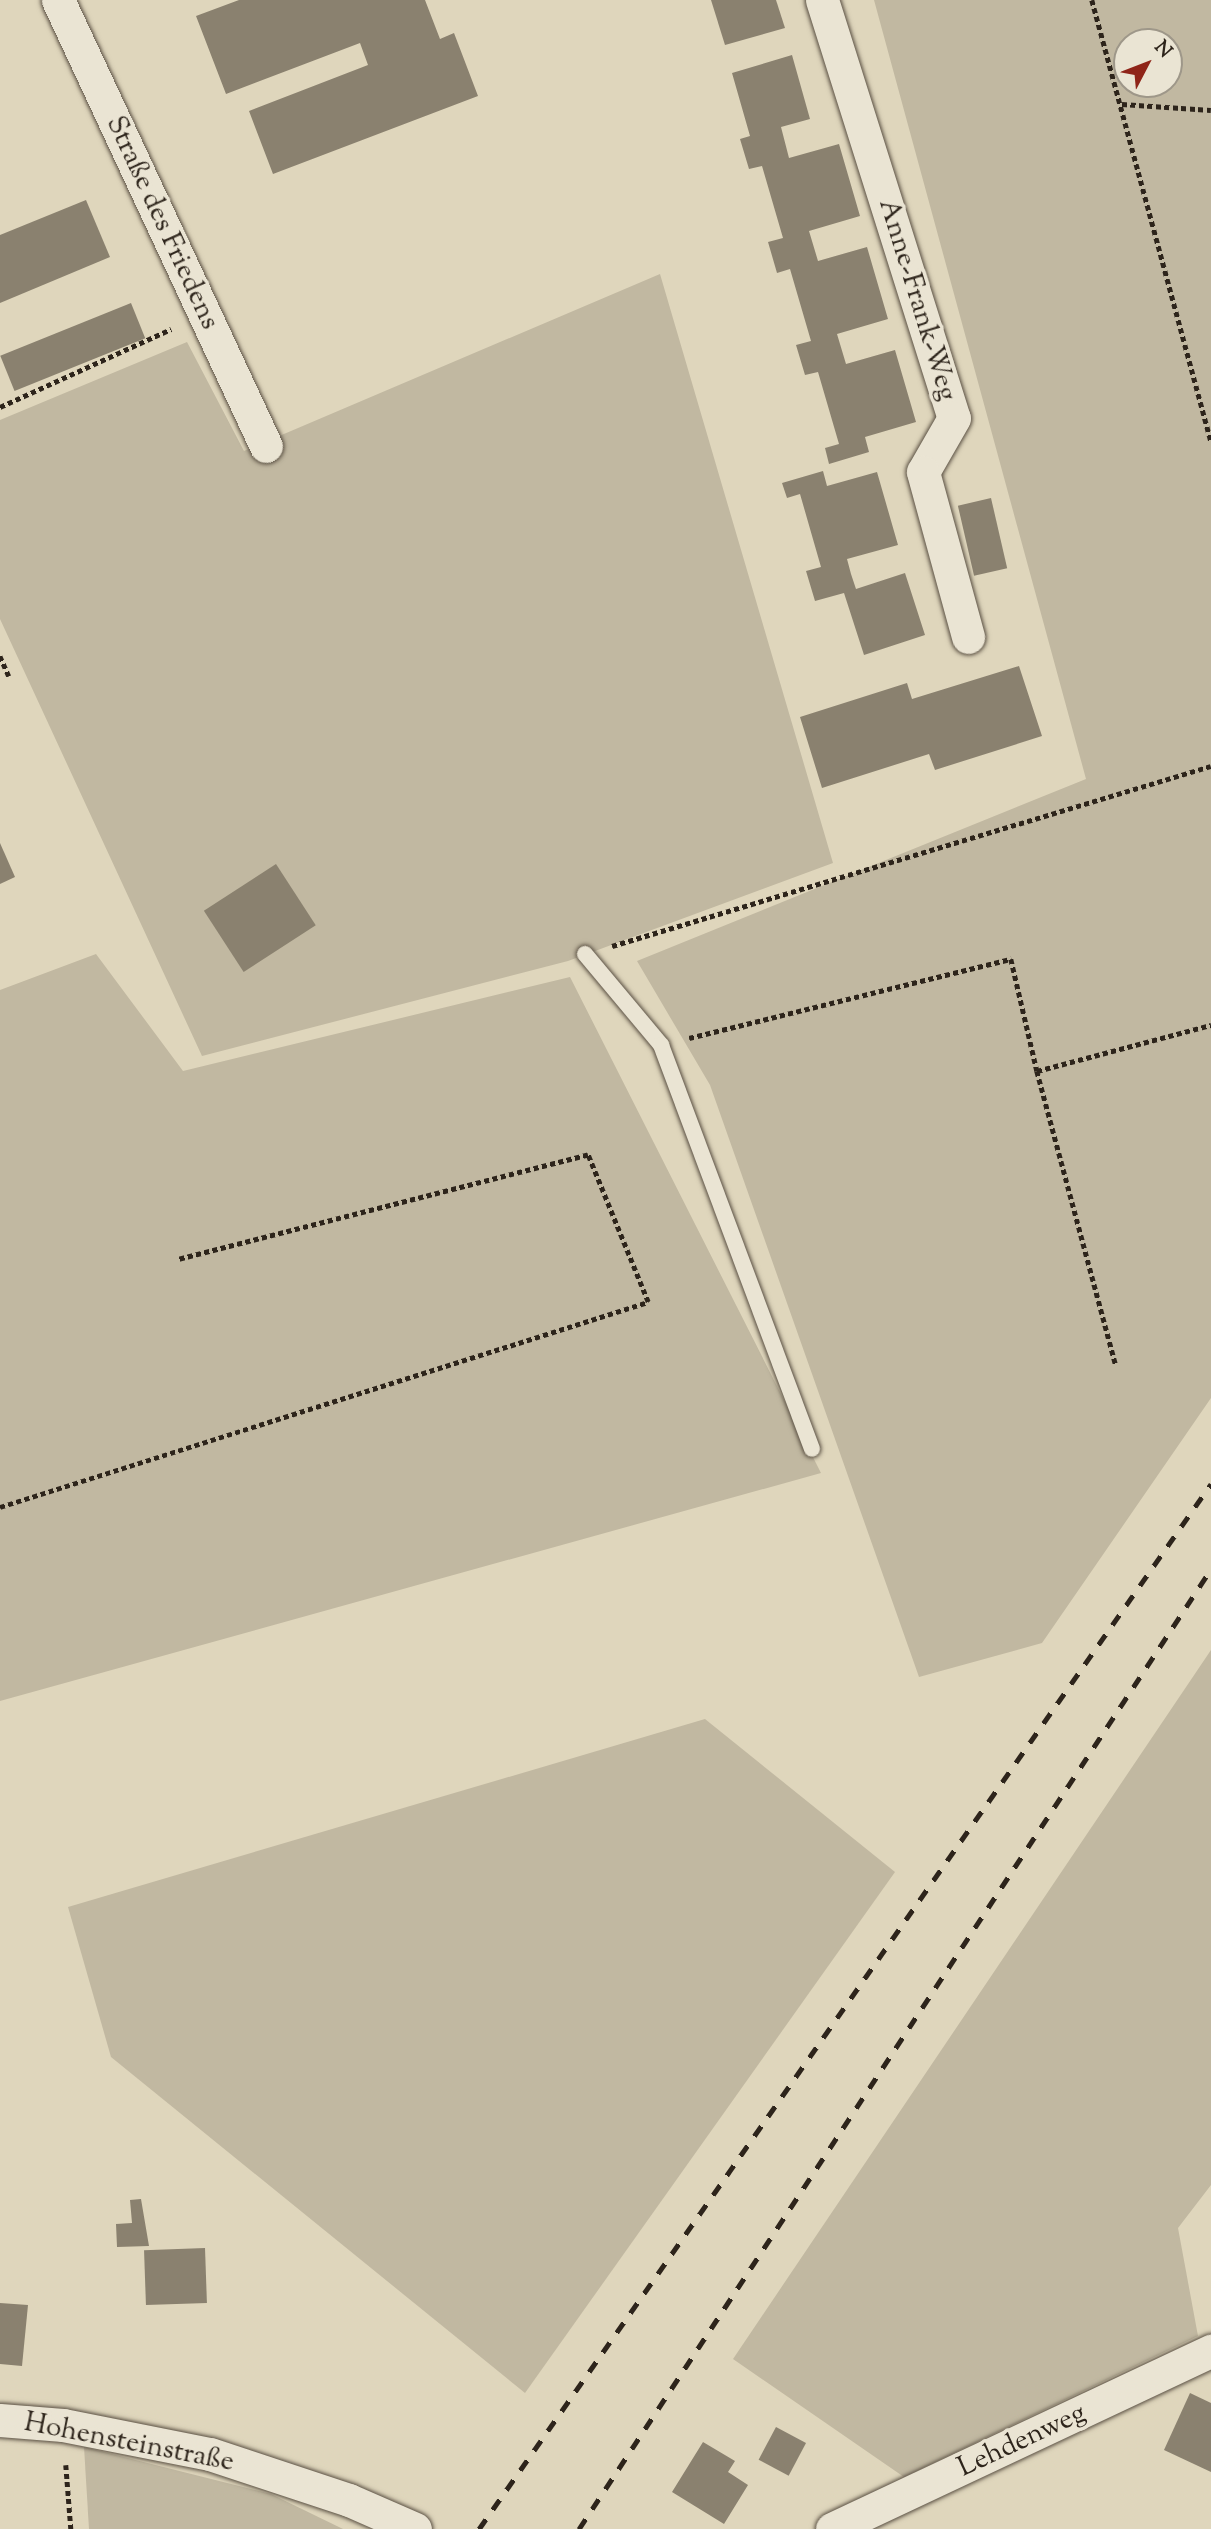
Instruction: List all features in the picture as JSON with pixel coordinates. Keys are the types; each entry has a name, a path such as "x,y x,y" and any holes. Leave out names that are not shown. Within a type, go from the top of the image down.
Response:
{"street":[{"name":"Straße des Friedens","path":"58,0 266,446"},
{"name":"Anne-Frank-Weg","path":"822,0 954,418 923,472 968,637"},
{"name":"Lehdenweg","path":"832,2529 1211,2351"},
{"name":"Hohensteinstraße","path":"0,2420 63,2425 210,2454 349,2500 415,2529"}],"lane":[{"path":"585,954 661,1045 812,1449"}],"path":[{"path":"1092,0 1211,442"},
{"path":"1122,104 1211,110"},
{"path":"0,407 204,314"},
{"path":"0,656 9,676"},
{"path":"585,954 1211,766"},
{"path":"661,1045 1011,959 1037,1071 1116,1365"},
{"path":"1037,1071 1211,1025"},
{"path":"0,1507 648,1302 588,1154 177,1260"},
{"path":"63,2425 71,2529"}],"shaded area":[{"path":"874,0 1211,0 1211,1398 1042,1643 919,1677 710,1085 637,961 1086,779"},
{"path":"660,274 833,863 568,961 202,1056 0,619 0,420 187,342 244,451"},
{"path":"96,954 183,1071 570,977 821,1473 0,1701 0,990"},
{"path":"1211,1650 1211,2185 1178,2228 1198,2336 904,2477 733,2359"},
{"path":"705,1719 895,1872 525,2393 111,2057 68,1907"},
{"path":"84,2447 271,2494 343,2529 89,2529"}],"building":[{"path":"239,0 425,0 440,39 454,33 478,96 273,174 249,111 368,65 360,43 226,94 196,16"},
{"path":"711,0 776,0 785,28 725,45"},
{"path":"792,55 810,119 781,127 789,158 839,144 860,216 809,231 818,261 867,247 888,319 837,334 846,364 895,350 916,422 865,437 869,452 829,464 825,448 839,444 818,372 805,375 796,345 811,341 790,269 777,273 768,242 783,238 762,166 749,169 740,139 750,136 732,73"},
{"path":"86,200 110,257 0,303 0,235"},
{"path":"131,303 145,338 15,391 0,356"},
{"path":"823,471 827,486 877,472 898,545 847,559 851,574 856,589 905,573 925,635 864,655 844,593 815,601 806,571 821,567 800,494 787,498 782,483"},
{"path":"991,498 1007,568 974,576 958,506"},
{"path":"1019,666 1042,736 935,770 929,754 822,788 800,717 907,683 912,699"},
{"path":"0,843 15,877 0,884"},
{"path":"276,864 316,925 244,972 204,911"},
{"path":"141,2199 149,2246 117,2247 116,2224 132,2223 130,2200"},
{"path":"205,2248 207,2303 146,2305 144,2250"},
{"path":"0,2303 28,2305 22,2366 0,2364"},
{"path":"1190,2393 1211,2403 1211,2472 1164,2450"},
{"path":"776,2427 806,2443 789,2476 759,2460"},
{"path":"703,2442 735,2461 728,2472 748,2485 724,2524 672,2492"}],"railway":[{"path":"479,2529 1211,1484"},
{"path":"579,2529 1211,1569"}]}
